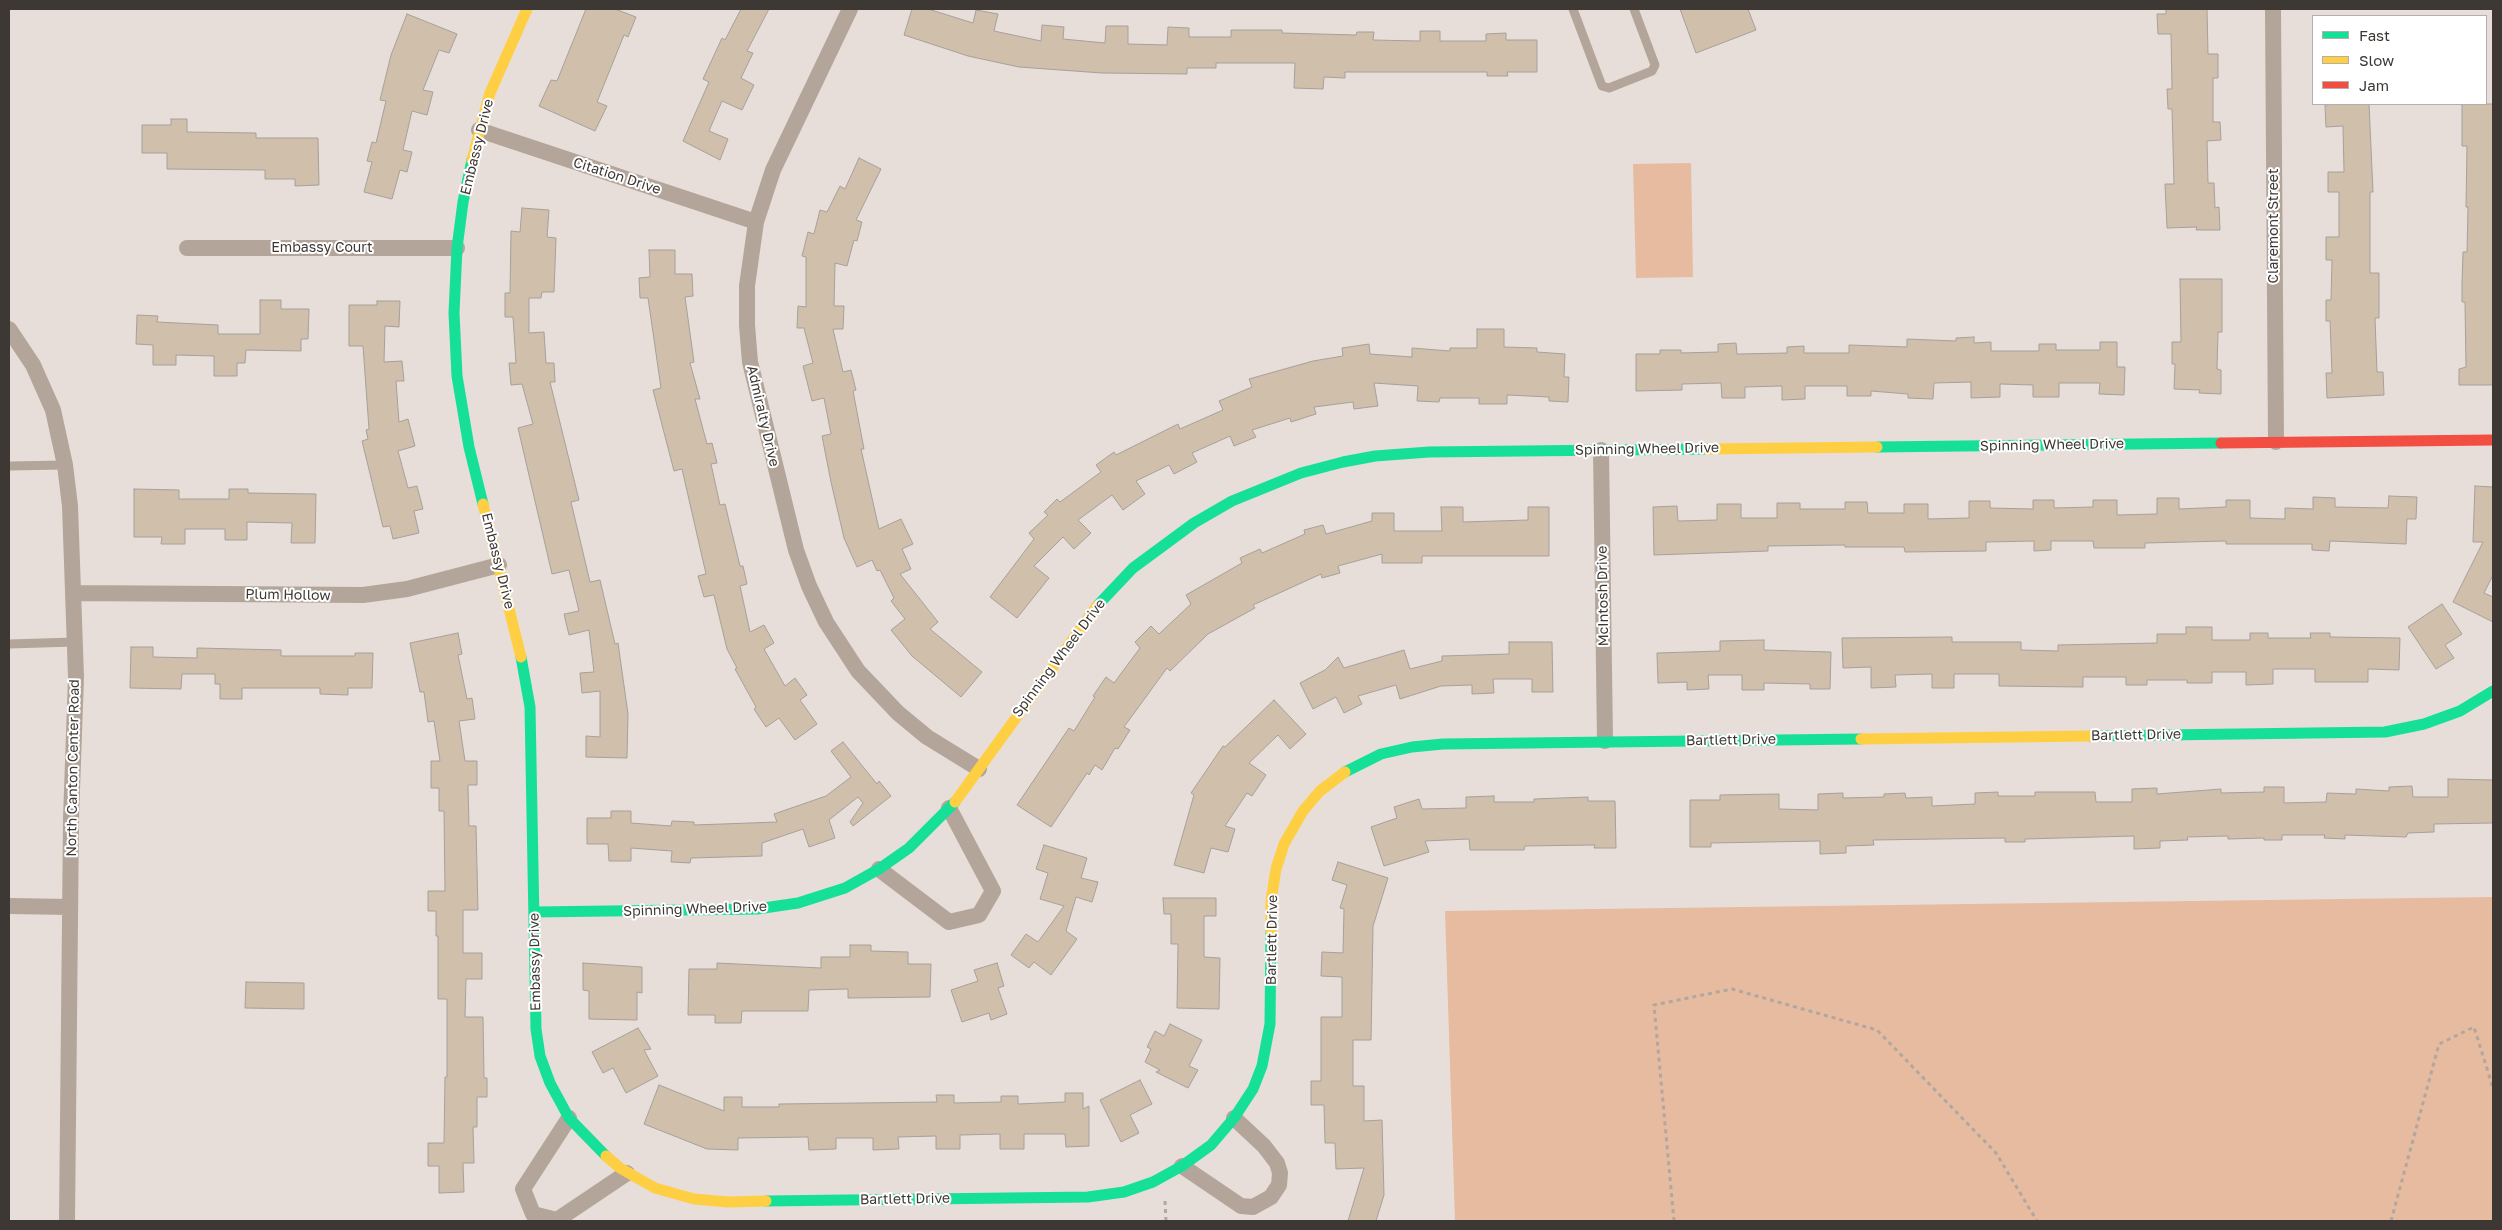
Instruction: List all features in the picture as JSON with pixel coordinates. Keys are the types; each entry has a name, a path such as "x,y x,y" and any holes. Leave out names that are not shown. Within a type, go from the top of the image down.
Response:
{"street":[{"name":"Embassy Drive","path":"527,9 503,59 479,130 463,202 457,248 454,314 457,376 469,447 524,667 530,707 536,1029 539,1047 550,1083 569,1118 591,1143"},
{"name":"Admiralty Drive","path":"850,9 773,170 756,222 747,286 747,325 750,362 796,550 809,586 841,647 877,692 927,737 979,768"},
{"name":"Claremont Street","path":"2273,9 2276,442"},
{"name":"Citation Drive","path":"479,130 756,222"},
{"name":"Embassy Court","path":"187,248 457,248"},
{"name":"North Canton Center Road","path":"9,329 33,365 44,387 55,418 65,465 70,506 74,642 67,1221"},
{"name":"Spinning Wheel Drive","path":"534,912 757,909 798,903 822,896 845,888 879,869 908,848 949,808 1054,660 1102,598 1158,547 1194,523 1232,501 1301,473 1375,456 1429,452 2493,440"},
{"name":"McIntosh Drive","path":"1602,450 1605,742"},
{"name":"Plum Hollow","path":"73,593 363,595 407,589 499,565"},
{"name":"Bartlett Drive","path":"591,1143 627,1173 655,1188 674,1195 694,1199 728,1202 1088,1197 1124,1192 1153,1182 1182,1166 1211,1145 1234,1118 1253,1089 1262,1066 1270,1024 1271,901 1276,869 1293,827 1320,792 1340,775 1362,762 1381,754 1412,747 1443,744 2385,732 2424,724 2460,711 2493,690"},
{"path":"879,869 949,922 979,915 993,891 949,808"},
{"path":"9,906 70,907"},
{"path":"569,1118 523,1189 533,1214 557,1220 627,1173"},
{"path":"1182,1166 1241,1206 1253,1207 1271,1197 1279,1185 1280,1173 1276,1163 1264,1146 1234,1118"}],"lane":[{"path":"1573,9 1602,86 1609,88 1652,71 1655,65 1634,9"},
{"path":"9,466 65,465"},
{"path":"9,644 74,642"}],"path":[{"path":"1674,1221 1654,1005 1732,990 1877,1030 1996,1153 2037,1221"},
{"path":"2391,1221 2439,1044 2474,1027 2493,1088"}],"shaded area":[{"path":"1691,163 1693,277 1636,278 1633,164"},
{"path":"2493,897 2493,1221 1455,1221 1445,911"}],"building":[{"path":"586,9 615,9 636,17 628,37 624,35 597,102 607,106 595,131 539,106 551,80 557,81"},
{"path":"741,9 769,9 747,51 753,53 741,78 754,85 742,110 722,101 709,131 728,139 720,160 683,141 709,82 703,79 722,38 725,40"},
{"path":"912,9 928,9 973,23 976,10 998,14 994,31 1041,41 1042,25 1064,27 1063,39 1105,43 1106,26 1128,26 1128,44 1167,45 1168,27 1189,28 1189,37 1231,37 1231,30 1282,30 1282,33 1356,35 1357,32 1374,32 1373,40 1420,41 1420,31 1440,31 1440,41 1486,41 1486,34 1506,33 1506,40 1537,40 1537,72 1507,72 1508,76 1487,76 1487,72 1345,72 1345,78 1324,77 1323,89 1294,88 1295,63 1216,63 1216,68 1187,68 1187,74 1102,73 1019,67 968,56 904,35"},
{"path":"1680,9 1748,9 1756,30 1696,53"},
{"path":"2166,9 2207,9 2208,54 2218,54 2218,78 2213,78 2213,122 2220,122 2221,140 2207,141 2208,183 2214,183 2215,208 2219,207 2220,230 2196,230 2197,227 2167,228 2165,184 2174,184 2172,109 2168,109 2167,89 2172,89 2171,34 2158,34 2157,14 2166,14"},
{"path":"407,14 457,34 449,53 439,50 423,90 433,92 427,115 412,111 403,150 412,152 407,172 400,170 392,199 364,192 372,162 367,161 372,142 376,143 386,101 380,100 391,55"},
{"path":"2493,104 2493,385 2459,385 2459,369 2466,367 2465,302 2462,302 2462,284 2463,252 2467,252 2467,146 2462,146 2462,105"},
{"path":"2325,105 2369,105 2373,192 2370,192 2370,273 2379,273 2379,318 2375,318 2377,372 2383,372 2384,395 2327,398 2326,373 2332,373 2330,321 2326,321 2326,300 2331,300 2332,260 2326,260 2326,237 2339,237 2339,192 2328,192 2328,172 2344,172 2343,126 2326,127"},
{"path":"171,119 187,119 187,132 256,133 256,138 318,138 319,185 295,186 295,179 265,179 265,170 167,169 167,153 142,153 142,125 171,125"},
{"path":"859,158 881,169 856,220 862,222 857,241 854,240 847,266 835,263 834,306 844,306 843,329 833,329 843,372 851,370 856,390 853,391 864,449 861,449 879,529 901,519 913,544 902,549 911,569 900,574 938,622 930,629 982,672 961,697 912,656 891,630 905,619 891,601 894,598 880,570 877,571 872,560 857,567 844,538 822,436 831,434 824,398 812,401 803,366 813,363 804,328 797,328 798,306 806,307 806,257 802,256 808,232 814,234 820,210 827,212 840,186 845,189"},
{"path":"522,208 549,210 547,237 556,238 554,292 542,292 541,298 529,298 529,333 544,332 546,363 554,363 555,382 550,382 579,500 571,502 590,582 600,580 615,644 618,643 628,714 627,758 586,757 586,736 600,737 600,691 582,693 580,673 594,672 589,630 569,635 564,614 579,611 569,570 552,574 518,428 533,424 522,384 511,385 509,363 516,363 513,317 505,317 505,293 510,293 511,231 520,232"},
{"path":"649,250 675,250 675,274 692,274 693,296 685,297 694,362 690,363 700,399 695,399 707,444 712,443 717,463 711,464 720,505 725,504 740,566 743,566 747,584 740,586 750,632 764,625 774,643 764,649 785,686 795,678 807,695 800,700 817,724 795,740 779,718 766,727 754,709 756,707 735,669 737,668 727,649 714,595 704,597 698,576 706,574 682,469 674,471 653,390 661,388 648,298 640,298 639,278 650,277"},
{"path":"2180,279 2222,279 2222,332 2218,332 2217,369 2221,370 2221,394 2199,393 2200,390 2174,389 2175,364 2172,364 2172,342 2181,342"},
{"path":"260,300 281,300 281,309 309,309 308,339 301,339 301,351 246,350 245,363 237,363 237,376 214,376 214,356 176,355 176,365 153,365 153,345 136,344 137,315 158,316 157,322 218,325 218,334 260,334"},
{"path":"377,301 400,301 399,327 385,326 384,362 402,361 404,381 396,381 399,422 408,419 415,446 398,451 408,488 417,486 423,509 414,511 419,533 393,539 390,526 383,527 362,441 368,439 366,430 369,429 363,346 349,346 349,305 377,305"},
{"path":"1477,329 1504,329 1504,347 1537,348 1537,352 1565,354 1564,377 1569,377 1568,402 1549,401 1549,397 1507,395 1507,404 1479,404 1479,398 1440,398 1439,402 1417,401 1418,386 1374,383 1378,406 1354,409 1353,402 1314,407 1316,414 1291,422 1290,418 1252,430 1256,437 1234,446 1230,436 1192,453 1197,462 1174,474 1169,465 1136,481 1145,494 1123,510 1112,495 1078,520 1091,533 1074,549 1063,537 1034,566 1049,578 1017,618 990,597 1034,539 1029,533 1048,515 1044,512 1057,499 1060,502 1101,472 1096,465 1114,452 1116,455 1178,424 1180,429 1223,410 1219,401 1252,387 1249,379 1313,361 1343,356 1342,348 1369,344 1370,354 1412,357 1412,348 1450,351 1450,348 1477,348"},
{"path":"1974,337 1974,343 1991,342 1991,351 2039,351 2039,344 2056,344 2056,350 2100,350 2100,342 2117,342 2117,367 2125,367 2124,395 2099,394 2100,383 2059,383 2059,397 2033,397 2033,385 2000,384 2000,397 1971,398 1971,382 1934,383 1933,399 1908,398 1908,394 1871,391 1871,396 1847,396 1847,386 1805,386 1805,399 1782,400 1782,386 1745,387 1745,398 1722,398 1721,383 1682,384 1682,390 1636,391 1636,354 1660,354 1660,350 1681,350 1681,353 1718,352 1718,344 1736,343 1737,354 1787,353 1787,347 1804,346 1804,353 1849,353 1849,345 1907,347 1907,339 1956,341 1956,338"},
{"path":"2475,486 2493,487 2493,575 2484,593 2493,597 2493,622 2453,602 2483,542 2473,542"},
{"path":"134,489 179,490 179,499 229,499 229,489 248,489 248,493 316,494 315,543 291,543 292,523 247,522 247,540 225,540 225,529 185,529 185,544 161,544 162,537 134,537"},
{"path":"2389,496 2417,497 2416,519 2407,519 2406,544 2330,541 2329,551 2312,550 2312,544 2226,544 2226,541 2145,543 2145,548 2094,548 2093,541 2051,541 2051,550 2034,551 2034,541 1986,542 1986,551 1905,552 1904,547 1845,547 1845,545 1768,546 1768,551 1654,555 1653,507 1677,506 1678,521 1717,520 1717,504 1741,504 1741,518 1777,518 1777,503 1800,503 1800,509 1845,509 1845,502 1867,502 1868,513 1904,513 1904,504 1928,504 1928,519 1969,518 1969,501 1990,501 1990,508 2033,509 2033,500 2054,500 2054,508 2093,507 2093,500 2117,500 2117,515 2157,514 2157,498 2179,498 2179,509 2226,507 2226,500 2250,500 2250,518 2285,519 2285,508 2313,509 2313,497 2335,498 2335,507 2388,508"},
{"path":"1441,507 1463,507 1463,522 1528,520 1528,507 1549,507 1549,556 1422,556 1422,563 1382,563 1382,554 1338,566 1340,573 1322,578 1321,574 1253,605 1255,608 1208,634 1170,671 1167,668 1124,727 1130,730 1118,749 1115,748 1102,770 1095,765 1089,775 1087,773 1051,827 1017,805 1069,728 1074,731 1106,677 1114,683 1140,648 1135,642 1151,626 1159,634 1191,604 1186,595 1242,563 1240,558 1260,549 1262,553 1305,534 1304,530 1323,525 1326,534 1372,521 1372,513 1394,513 1394,531 1442,531"},
{"path":"2442,604 2462,634 2445,645 2454,658 2436,669 2408,627"},
{"path":"2186,627 2212,627 2212,640 2250,640 2250,633 2268,633 2268,638 2311,638 2310,633 2330,633 2330,637 2400,638 2399,670 2368,669 2368,682 2315,682 2315,669 2273,669 2273,684 2246,685 2246,672 2212,672 2212,683 2187,683 2187,680 2147,680 2147,685 2126,685 2126,677 2083,677 2083,687 1999,686 1999,674 1954,674 1954,688 1932,688 1932,674 1895,675 1896,687 1871,688 1871,667 1843,668 1842,638 1952,637 1952,642 2021,642 2021,650 2058,651 2058,645 2157,643 2157,634 2186,634"},
{"path":"458,633 462,654 458,655 467,699 472,698 475,719 459,721 465,761 477,761 477,785 468,785 469,826 476,826 478,910 463,910 463,953 482,953 482,979 466,979 465,1017 483,1017 484,1078 487,1078 487,1097 477,1097 477,1127 473,1127 474,1163 463,1163 464,1192 439,1193 439,1166 428,1166 428,1143 444,1143 445,1077 447,1077 447,999 438,999 436,911 428,911 428,891 445,891 444,811 439,811 439,788 431,788 431,761 440,761 434,721 428,722 424,692 420,692 410,643"},
{"path":"1764,640 1764,650 1831,652 1830,689 1810,689 1810,684 1764,683 1764,690 1742,690 1742,675 1708,675 1709,689 1687,690 1687,682 1658,683 1657,653 1720,651 1720,641"},
{"path":"1509,642 1552,642 1553,692 1532,692 1532,679 1493,679 1494,693 1472,694 1472,685 1441,686 1400,699 1396,685 1358,696 1362,704 1344,713 1336,697 1313,709 1300,683 1325,670 1338,657 1344,668 1404,650 1410,669 1442,661 1442,656 1509,654"},
{"path":"131,647 153,647 153,657 197,658 197,648 281,650 281,656 355,656 355,653 373,653 372,688 348,688 348,695 320,694 320,688 242,688 242,699 220,699 220,684 215,684 215,674 182,674 181,689 130,688"},
{"path":"1274,700 1306,734 1290,749 1278,735 1249,763 1266,775 1252,796 1247,793 1225,826 1235,829 1228,852 1211,848 1204,873 1174,865 1194,795 1191,793 1223,746 1225,747"},
{"path":"843,742 877,784 879,781 891,796 853,826 850,822 863,803 858,797 829,820 835,838 809,847 803,829 762,843 762,856 691,858 690,863 671,862 672,851 631,848 631,861 609,861 608,844 587,844 587,818 611,818 611,811 631,811 631,823 671,826 672,821 694,822 694,825 777,822 774,814 826,796 851,777 831,751"},
{"path":"2448,779 2493,780 2493,823 2434,824 2434,832 2408,833 2406,837 2345,835 2345,839 2324,838 2325,835 2282,835 2282,840 2264,840 2264,838 2228,839 2228,836 2187,837 2188,840 2160,841 2160,848 2134,849 2134,836 2025,839 2025,842 2005,842 2005,838 1873,840 1874,845 1846,846 1846,853 1820,854 1820,841 1711,843 1711,847 1690,847 1690,800 1720,800 1720,795 1779,794 1779,809 1818,810 1818,794 1843,793 1843,798 1884,797 1884,794 1905,793 1906,798 1932,797 1932,806 1975,804 1975,793 1998,792 1998,796 2035,796 2035,792 2095,792 2096,802 2132,802 2132,789 2157,788 2157,794 2221,789 2221,793 2264,792 2264,787 2284,787 2284,803 2326,802 2327,793 2356,794 2356,789 2389,791 2389,787 2412,786 2413,797 2448,797"},
{"path":"1494,796 1494,802 1534,802 1534,799 1588,797 1588,801 1615,801 1616,848 1594,848 1595,845 1525,846 1524,850 1470,850 1469,839 1425,841 1429,852 1384,866 1371,827 1397,818 1394,807 1419,799 1422,809 1466,808 1466,797"},
{"path":"1044,845 1087,858 1081,878 1098,882 1092,902 1076,897 1066,931 1077,939 1051,975 1034,962 1029,968 1011,955 1026,934 1038,942 1064,906 1040,899 1048,873 1036,869"},
{"path":"1338,862 1388,878 1373,926 1371,1040 1353,1040 1353,1086 1364,1086 1364,1121 1382,1120 1384,1195 1376,1221 1348,1221 1364,1168 1336,1169 1335,1143 1325,1143 1324,1105 1311,1105 1311,1081 1321,1081 1321,1017 1342,1017 1342,977 1321,976 1322,952 1343,953 1344,909 1340,908 1347,885 1332,880"},
{"path":"1163,898 1216,898 1216,916 1204,916 1204,957 1220,958 1219,1009 1177,1008 1178,944 1171,944 1171,914 1164,914"},
{"path":"850,945 871,945 871,951 908,952 908,964 931,964 930,997 848,998 848,989 809,990 808,1011 742,1011 741,1023 715,1023 715,1015 688,1015 689,969 717,969 717,963 821,968 821,957 850,957"},
{"path":"583,963 642,967 642,993 637,992 637,1020 589,1019 589,991 583,990"},
{"path":"997,963 1004,986 998,988 1007,1014 991,1020 989,1013 962,1022 951,990 978,981 974,970"},
{"path":"246,982 304,983 304,1009 245,1008"},
{"path":"1170,1024 1202,1040 1189,1066 1198,1070 1188,1088 1156,1072 1160,1070 1145,1062 1151,1049 1147,1047 1155,1031 1164,1036"},
{"path":"638,1028 651,1049 644,1050 658,1076 626,1093 613,1068 603,1073 592,1052"},
{"path":"1140,1080 1152,1104 1130,1115 1139,1133 1121,1142 1100,1100"},
{"path":"659,1085 724,1111 724,1097 742,1097 742,1107 779,1107 779,1104 937,1102 936,1095 954,1095 954,1103 1001,1102 1001,1096 1018,1096 1018,1104 1065,1102 1065,1093 1083,1093 1083,1109 1089,1106 1089,1146 1066,1147 1065,1134 1024,1134 1024,1149 1000,1149 1000,1134 960,1135 960,1149 936,1149 936,1136 898,1137 899,1149 873,1150 873,1138 836,1138 836,1149 809,1150 808,1137 738,1138 738,1150 707,1149 644,1124"}],"traffic: fast":[{"path":"472,160 463,202 457,248 454,313 457,376 469,447 483,504"},
{"path":"1877,447 2221,443"},
{"path":"1097,606 1133,568 1194,523 1232,501 1301,473 1343,462 1375,456 1429,452 1707,449"},
{"path":"521,657 530,707 536,1029 540,1056 550,1083 569,1118 606,1156"},
{"path":"2090,736 2385,732 2424,724 2460,711 2493,691"},
{"path":"1345,772 1381,754 1412,747 1443,744 1861,739"},
{"path":"534,912 757,909 798,903 845,888 879,869 909,848 955,802"},
{"path":"766,1201 1088,1197 1124,1192 1153,1182 1182,1166 1211,1145 1234,1118 1253,1089 1262,1066 1270,1024 1271,931"}],"traffic: slow":[{"path":"472,160 490,93 527,9"},
{"path":"1707,449 1877,447"},
{"path":"483,504 521,657"},
{"path":"955,802 1097,606"},
{"path":"1861,739 2090,736"},
{"path":"1271,931 1271,901 1276,869 1284,844 1303,811 1320,791 1345,772"},
{"path":"606,1156 620,1168 655,1188 694,1199 728,1202 766,1201"}],"traffic: jam":[{"path":"2221,443 2493,440"}]}
